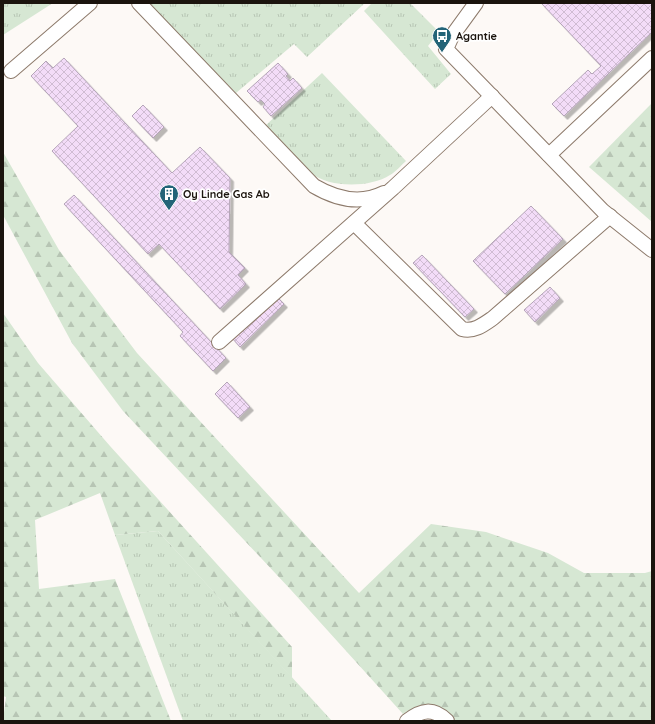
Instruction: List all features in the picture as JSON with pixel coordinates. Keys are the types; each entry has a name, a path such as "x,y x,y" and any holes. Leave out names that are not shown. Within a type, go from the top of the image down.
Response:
{"street":[{"path":"11,70 90,3"},
{"path":"138,3 314,186 338,198 361,200 374,198 393,188"},
{"path":"476,3 452,36 446,48 610,216 652,250"},
{"path":"549,155 652,58"},
{"path":"219,342 393,188 492,96"},
{"path":"354,223 462,329 469,330 479,327 493,318 610,216"},
{"path":"406,721 416,714 428,710 437,713 447,721"}],"green space":[{"path":"3,3 53,3 3,35"},
{"path":"147,3 365,3 307,57 294,44 236,93"},
{"path":"372,3 410,3 439,32 428,46 451,74 435,89 364,11"},
{"path":"322,73 406,161 392,174 382,179 361,184 339,184 319,178 299,162 266,125"},
{"path":"652,103 652,222 589,167"},
{"path":"3,152 59,250 137,353 359,593 431,524 486,532 548,553 584,573 645,573 652,571 652,721 453,721 441,709 430,704 418,706 403,714 291,590 123,411 72,343 3,215"},
{"path":"3,313 38,363 110,446 292,647 292,678 158,531 115,535 100,493 35,520 39,589 115,579 171,721 3,721 6,697 3,696"},
{"path":"158,531 332,721 183,721 115,535"}],"building":[{"path":"541,3 652,3 652,32 564,116 552,104 588,70 592,74 601,66"},
{"name":"Oy Linde Gas Ab","path":"64,58 172,173 200,147 230,178 229,252 245,268 238,275 246,284 220,309 159,244 148,254 52,151 78,126 31,76 46,61 53,68"},
{"path":"278,63 288,74 286,76 290,81 293,78 302,88 271,116 263,107 265,104 261,100 258,102 247,91"},
{"path":"143,105 164,127 153,138 132,116"},
{"path":"74,195 226,358 213,371 180,336 183,332 64,204"},
{"path":"531,206 563,239 505,294 473,261"},
{"path":"422,255 474,309 465,317 413,263"},
{"path":"550,287 560,298 535,322 524,310"},
{"path":"276,296 284,304 240,347 232,338"},
{"path":"227,382 250,407 238,418 215,394"}],"place":[{"name":"Agantie","path":"442,53"},
{"name":"Oy Linde Gas Ab","path":"169,211"}]}
